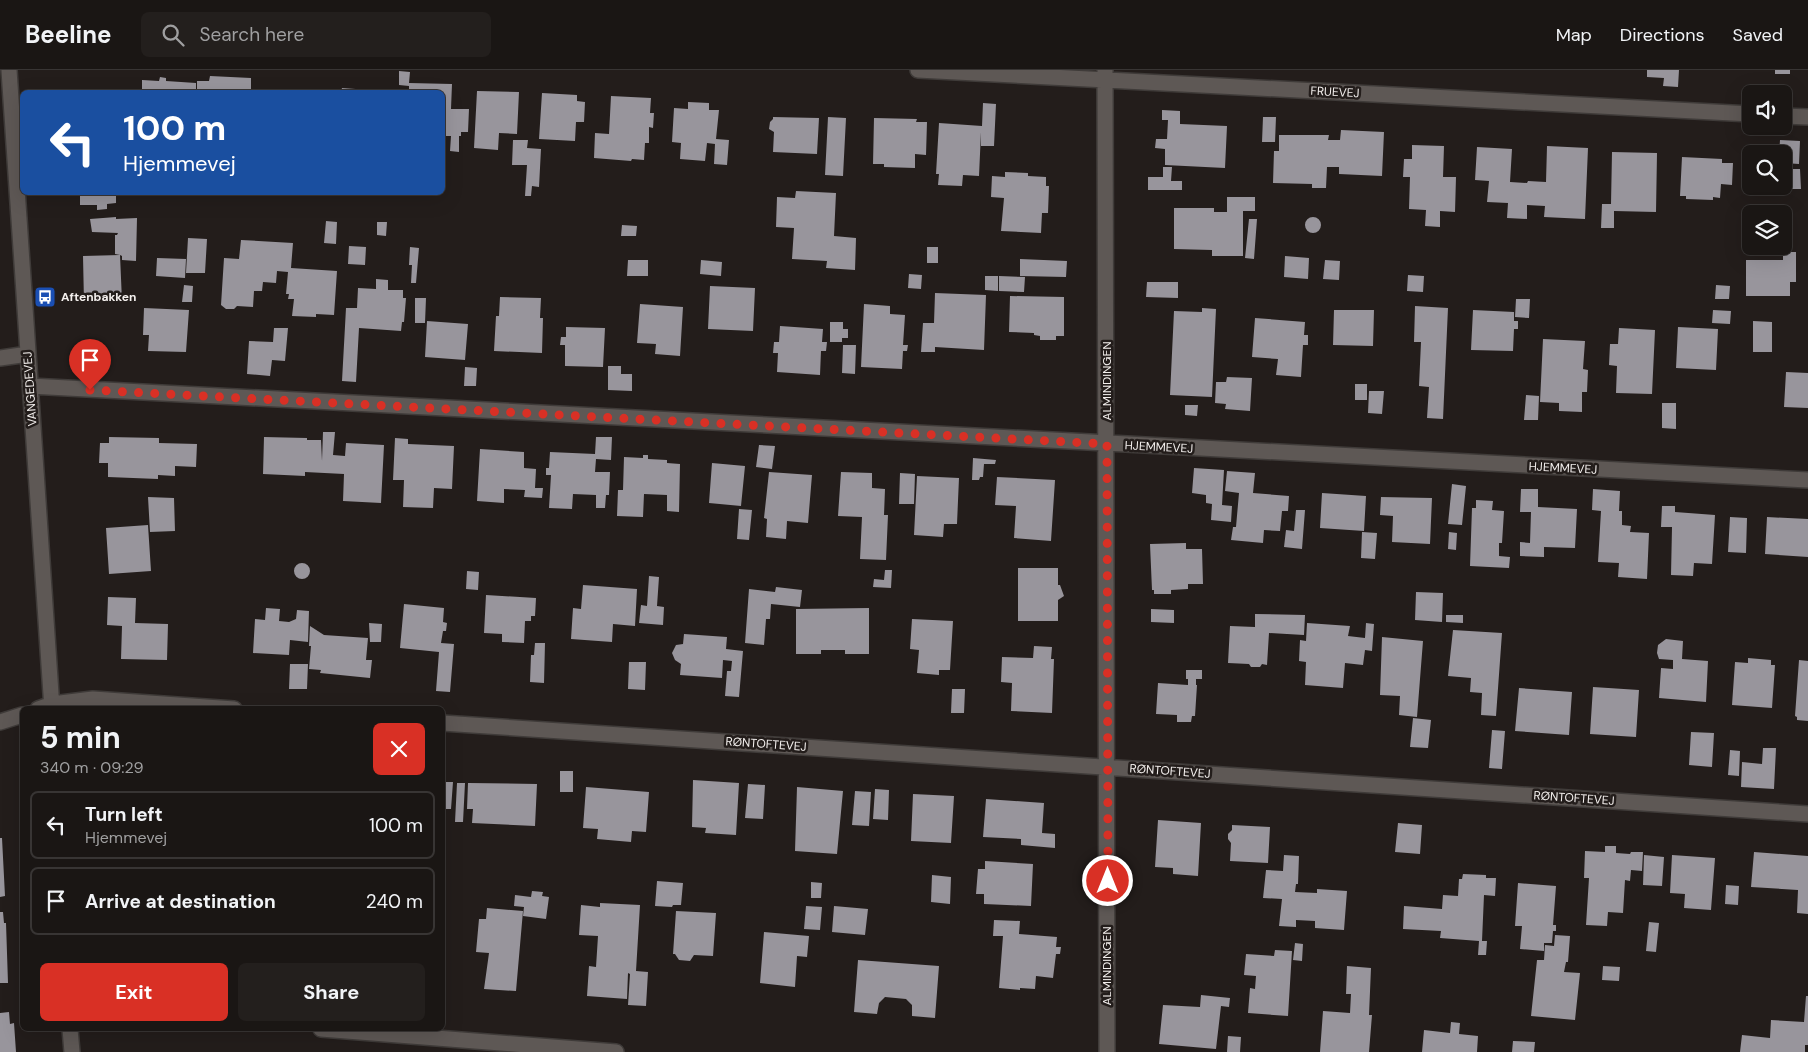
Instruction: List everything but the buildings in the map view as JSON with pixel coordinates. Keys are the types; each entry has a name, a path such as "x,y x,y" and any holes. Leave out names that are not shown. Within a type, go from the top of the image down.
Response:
{"street":[{"name":"VANGEDEVEJ","path":"9,70 30,386 47,706"},
{"name":"FRUEVEJ","path":"918,70 1106,75 1742,113"},
{"name":"ALMINDINGEN","path":"1106,75 1107,1052"},
{"path":"1792,116 1808,117"},
{"path":"0,358 28,354"},
{"name":"HJEMMEVEJ","path":"30,386 1808,480"},
{"path":"53,706 93,699 192,706"},
{"path":"0,722 20,716"},
{"name":"RØNTOFTEVEJ","path":"445,723 1808,814"},
{"path":"70,1031 72,1052"},
{"path":"347,1031 616,1052"}],"place":[{"name":"Aftenbakken","path":"45,297"}],"route":[{"path":"90,390 1107,444 1108,881"}]}
